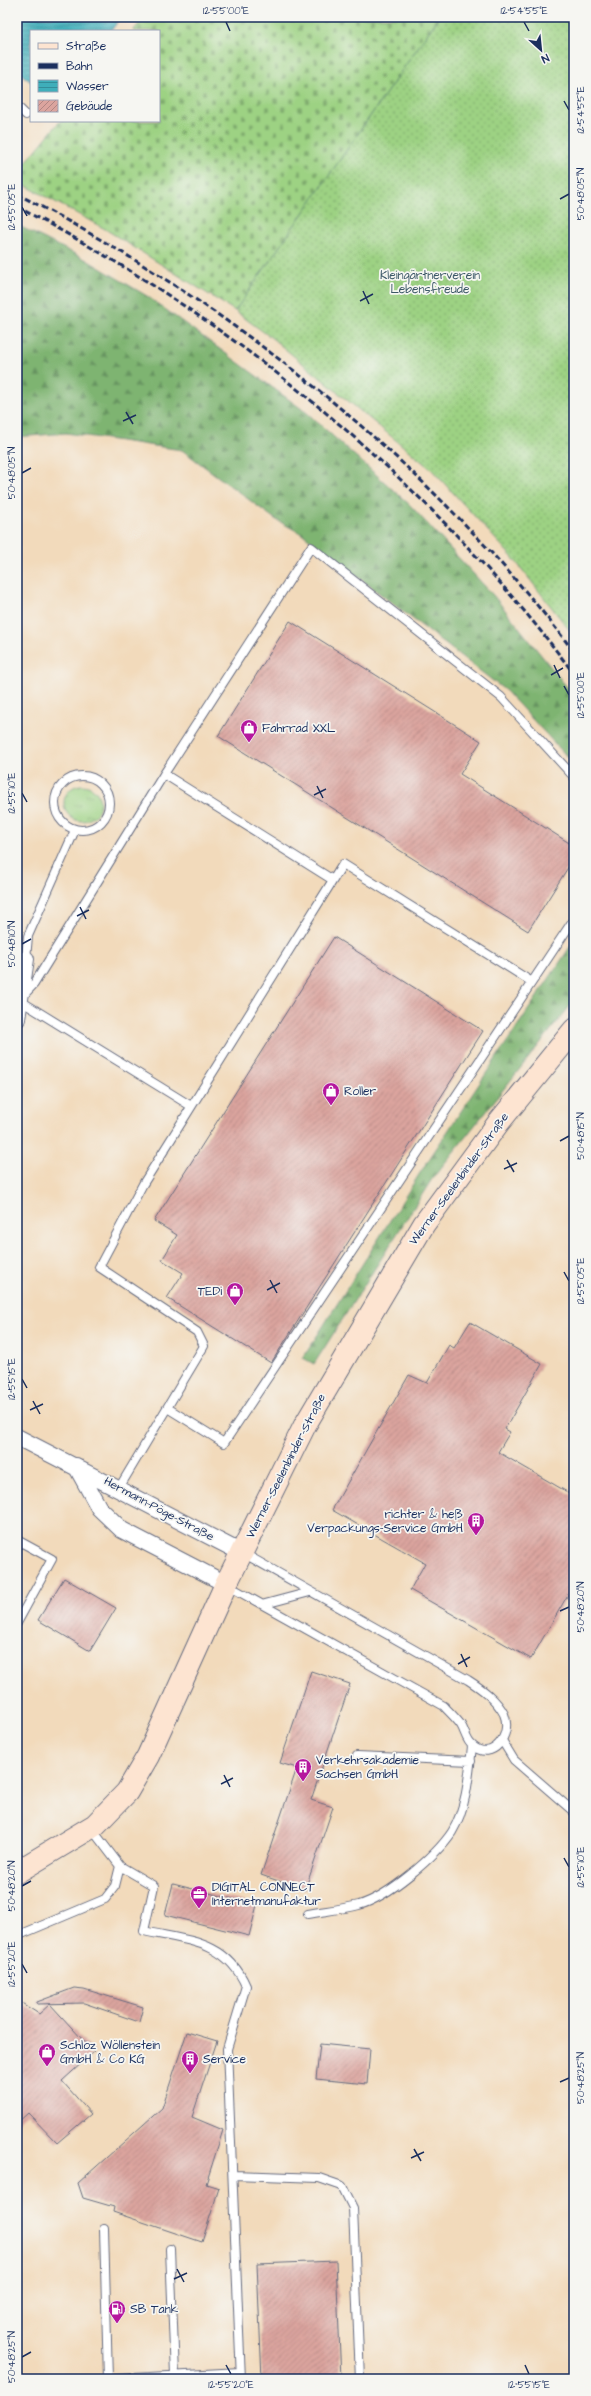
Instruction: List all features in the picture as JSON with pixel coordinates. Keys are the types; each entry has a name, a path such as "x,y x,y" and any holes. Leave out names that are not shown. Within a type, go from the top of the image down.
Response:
{"main road":[{"name":"Werner-Seelenbinder-Straße","path":"17,1872 91,1827 127,1792 148,1756 226,1584 305,1425 424,1224 499,1122 574,1030"}],"street":[{"path":"17,1019 26,959"},
{"name":"Hermann-Pöge-Straße","path":"17,1437 119,1488 242,1553"},
{"name":"Hermann-Pöge-Straße","path":"76,1466 99,1508 122,1530 226,1584"}],"lane":[{"path":"17,106 26,115"},
{"path":"191,1106 19,1000 34,984 164,774 311,547 501,697 574,777"},
{"path":"164,774 333,880"},
{"path":"82,775 92,777 100,782 109,797 106,816 101,823 93,828 75,830 60,820 56,813 55,796 59,788 69,778 82,775"},
{"path":"26,959 28,936 75,830"},
{"path":"119,1488 169,1409 204,1346 197,1332 99,1267 143,1184 342,864 532,982"},
{"path":"169,1409 224,1443 574,919"},
{"path":"17,1540 52,1559 17,1622"},
{"path":"242,1553 468,1680 485,1692 498,1704 504,1715 507,1730 502,1742 491,1749 481,1749 472,1746"},
{"path":"226,1584 265,1604 444,1706 460,1724 472,1746 471,1761 462,1807 452,1832 420,1866 397,1885 361,1904 308,1914"},
{"path":"265,1604 310,1592"},
{"path":"502,1742 514,1760 574,1812"},
{"path":"357,1756 471,1761"},
{"path":"91,1827 120,1866 154,1886 144,1931 210,1947 226,1956 240,1972 246,1986 227,2049 240,2375 175,2375 116,2379"},
{"path":"17,1936 105,1898 115,1886 120,1866"},
{"path":"233,2175 318,2178 342,2186 353,2208 360,2379"},
{"path":"104,2229 108,2379"},
{"path":"170,2248 175,2375"}],"green space":[{"path":"145,17 439,17 235,311 105,229 17,181 17,173 59,122 160,122 160,30 134,30"},
{"name":"Kleingärtnerverein Lebensfreude","path":"439,17 574,17 574,636 513,558 432,470 273,339 235,311"},
{"path":"17,225 85,259 147,296 306,412 410,505 493,595 574,696 574,764 506,691 304,535 275,519 182,450 66,433 17,437"},
{"path":"79,785 85,785 95,790 100,803 95,816 85,821 79,821 69,816 64,806 64,800 69,790"},
{"path":"574,941 574,1001 432,1179 314,1364 303,1358 420,1173"}],"water":[{"path":"17,17 121,17 112,30 30,30 30,81 17,71"}],"building":[{"path":"290,621 481,741 460,774 574,846 574,858 528,931 218,736"},
{"name":"Roller","path":"334,937 483,1031 271,1363 167,1298 183,1273 162,1260 177,1235 154,1221"},
{"name":"richter & heß Verpackungs-Service GmbH","path":"470,1322 542,1364 505,1429 510,1432 498,1452 574,1496 574,1584 531,1659 410,1590 425,1563 332,1510 409,1375 427,1383 449,1345 454,1348"},
{"path":"64,1578 116,1608 90,1651 38,1620"},
{"name":"Verkehrsakademie Sachsen GmbH","path":"311,1671 350,1684 311,1800 333,1807 305,1890 261,1875 297,1768 280,1763"},
{"path":"173,1884 257,1905 249,1936 165,1915"},
{"path":"74,1988 84,1989 143,2007 139,2022 84,2003 37,2004 37,2002"},
{"name":"Schloz Wöllenstein GmbH & Co KG","path":"17,2000 39,2014 50,2004 94,2052 62,2081 91,2114 57,2143 28,2113 17,2123"},
{"path":"187,2032 217,2041 192,2117 223,2130 206,2184 219,2188 202,2242 113,2212 114,2207 83,2198 78,2183 162,2108"},
{"path":"320,2044 370,2049 367,2084 316,2079"},
{"path":"336,2261 341,2379 262,2379 257,2264"}],"railway":[{"path":"17,194 95,237 173,284 248,336 321,392 391,452 457,516 518,582 574,652"},
{"path":"17,207 96,250 174,299 249,352 322,409 391,471 457,535 518,603 574,674"}],"place":[{"name":"Fahrrad XXL","path":"249,743"},
{"name":"Roller","path":"331,1106"},
{"name":"TEDi","path":"235,1306"},
{"name":"richter & heß Verpackungs-Service GmbH","path":"476,1536"},
{"name":"Verkehrsakademie Sachsen GmbH","path":"303,1782"},
{"name":"DIGITAL CONNECT Internetmanufaktur","path":"199,1909"},
{"name":"Schloz Wöllenstein GmbH & Co KG","path":"47,2067"},
{"name":"Service","path":"190,2074"},
{"name":"SB Tank","path":"117,2324"}]}
